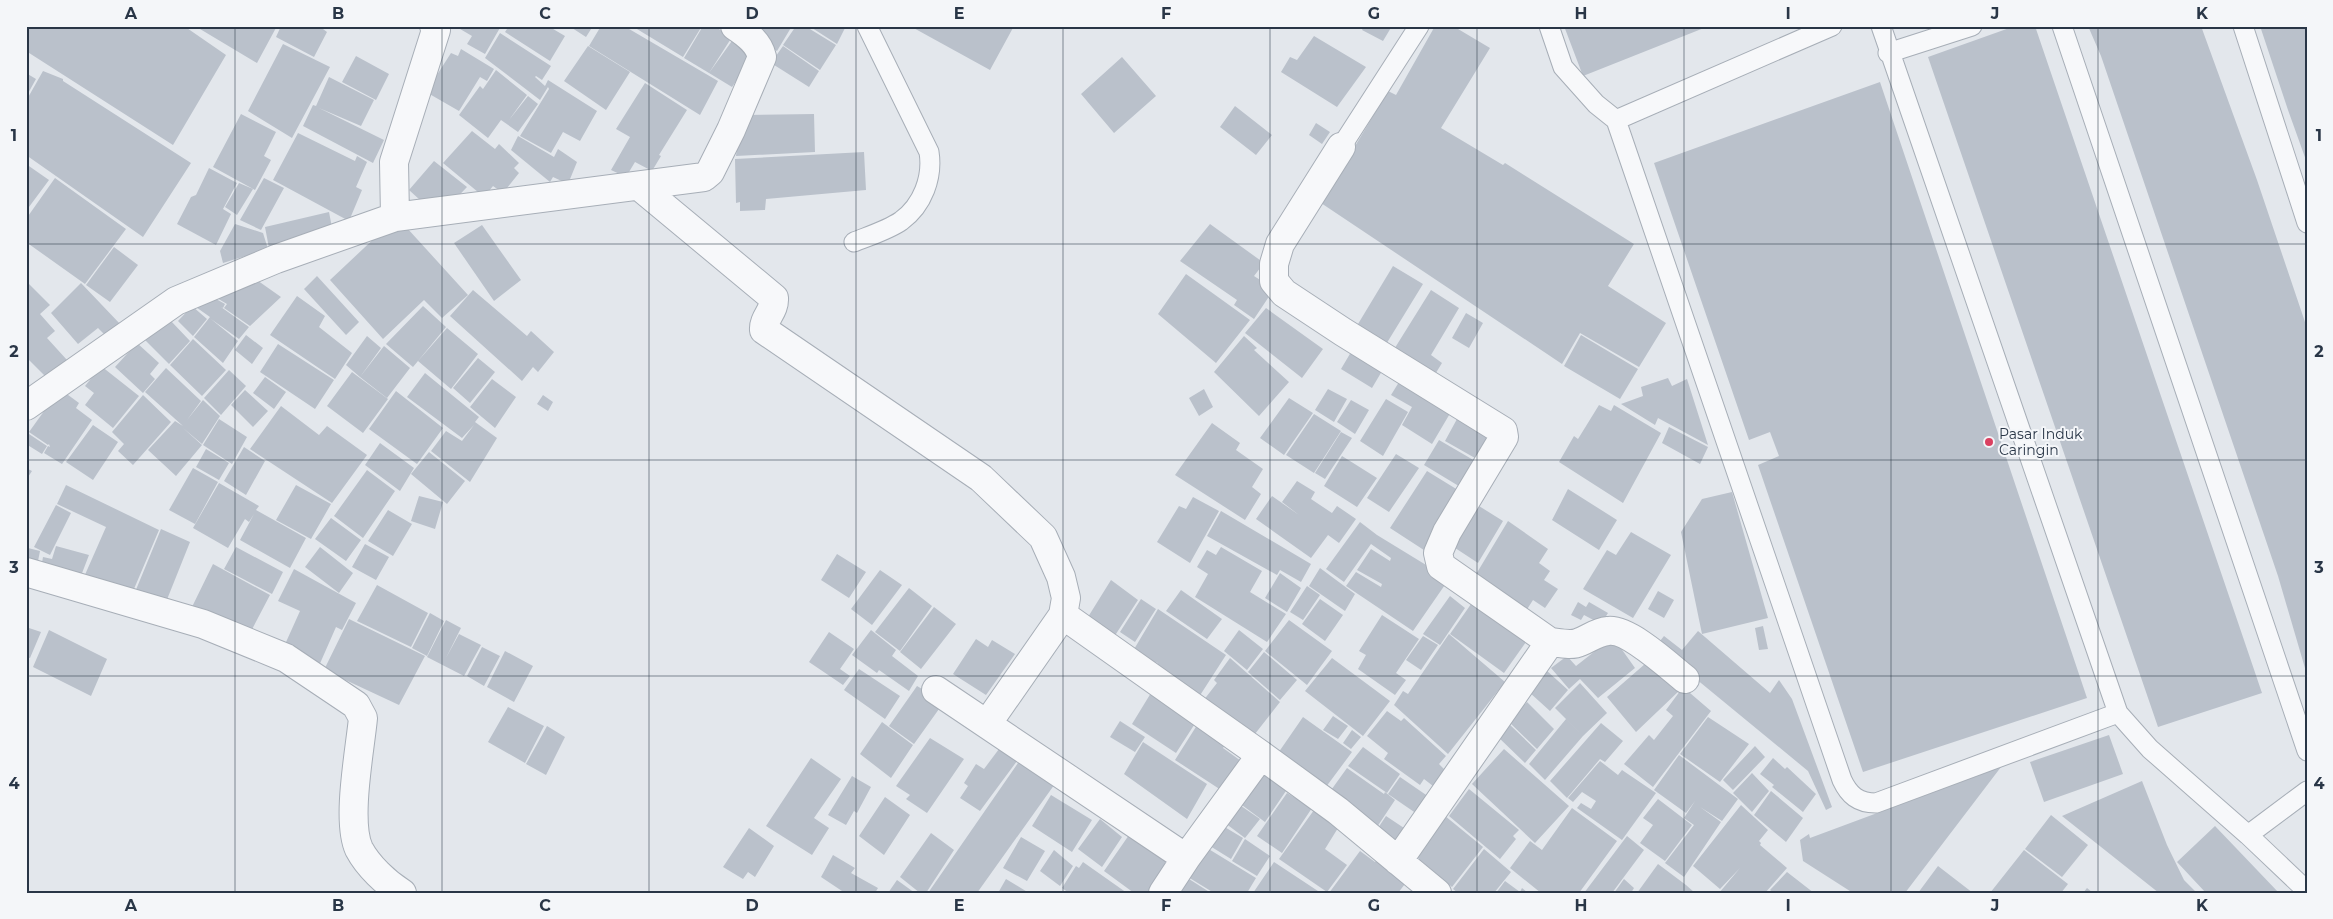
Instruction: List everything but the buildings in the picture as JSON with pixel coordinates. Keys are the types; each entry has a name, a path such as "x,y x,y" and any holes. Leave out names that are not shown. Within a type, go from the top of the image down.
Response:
{"street":[{"path":"395,217 394,162 432,45 436,30 434,26"},
{"path":"26,406 176,300 276,259 395,217 704,177 710,172 731,130 762,57 760,50 748,35 735,26"},
{"path":"1341,147 1280,244 1274,264 1274,281 1284,293 1343,332 1503,431 1504,438 1447,532 1438,553 1438,561 1441,566 1550,642 1580,643 1592,635 1603,632 1618,632 1647,648 1685,680"},
{"path":"639,186 774,298 773,310 764,326 764,330 982,478 1043,537 1066,598 1063,615 987,724"},
{"path":"26,572 203,624 286,658 356,705 363,718 353,825 359,849 390,885 402,893"},
{"path":"1063,615 1338,811 1437,893"},
{"path":"1398,861 1550,642"},
{"path":"936,690 1186,858"},
{"path":"1162,893 1262,756"}],"lane":[{"path":"854,242 900,222 911,212 925,190 931,166 929,152 867,26"},
{"path":"1341,147 1419,26"},
{"path":"1549,26 1563,67 1585,92 1616,120 1835,761 1848,793 1867,803 1876,803 2118,713"},
{"path":"1616,120 1832,26"},
{"path":"1881,26 1888,53 2118,713 2150,749 2248,835 2307,891"},
{"path":"1888,53 1972,26"},
{"path":"2062,26 2307,751"},
{"path":"2243,26 2307,223"},
{"path":"2248,835 2307,791"}],"place":[{"name":"Pasar Induk Caringin","path":"1989,442"}]}
